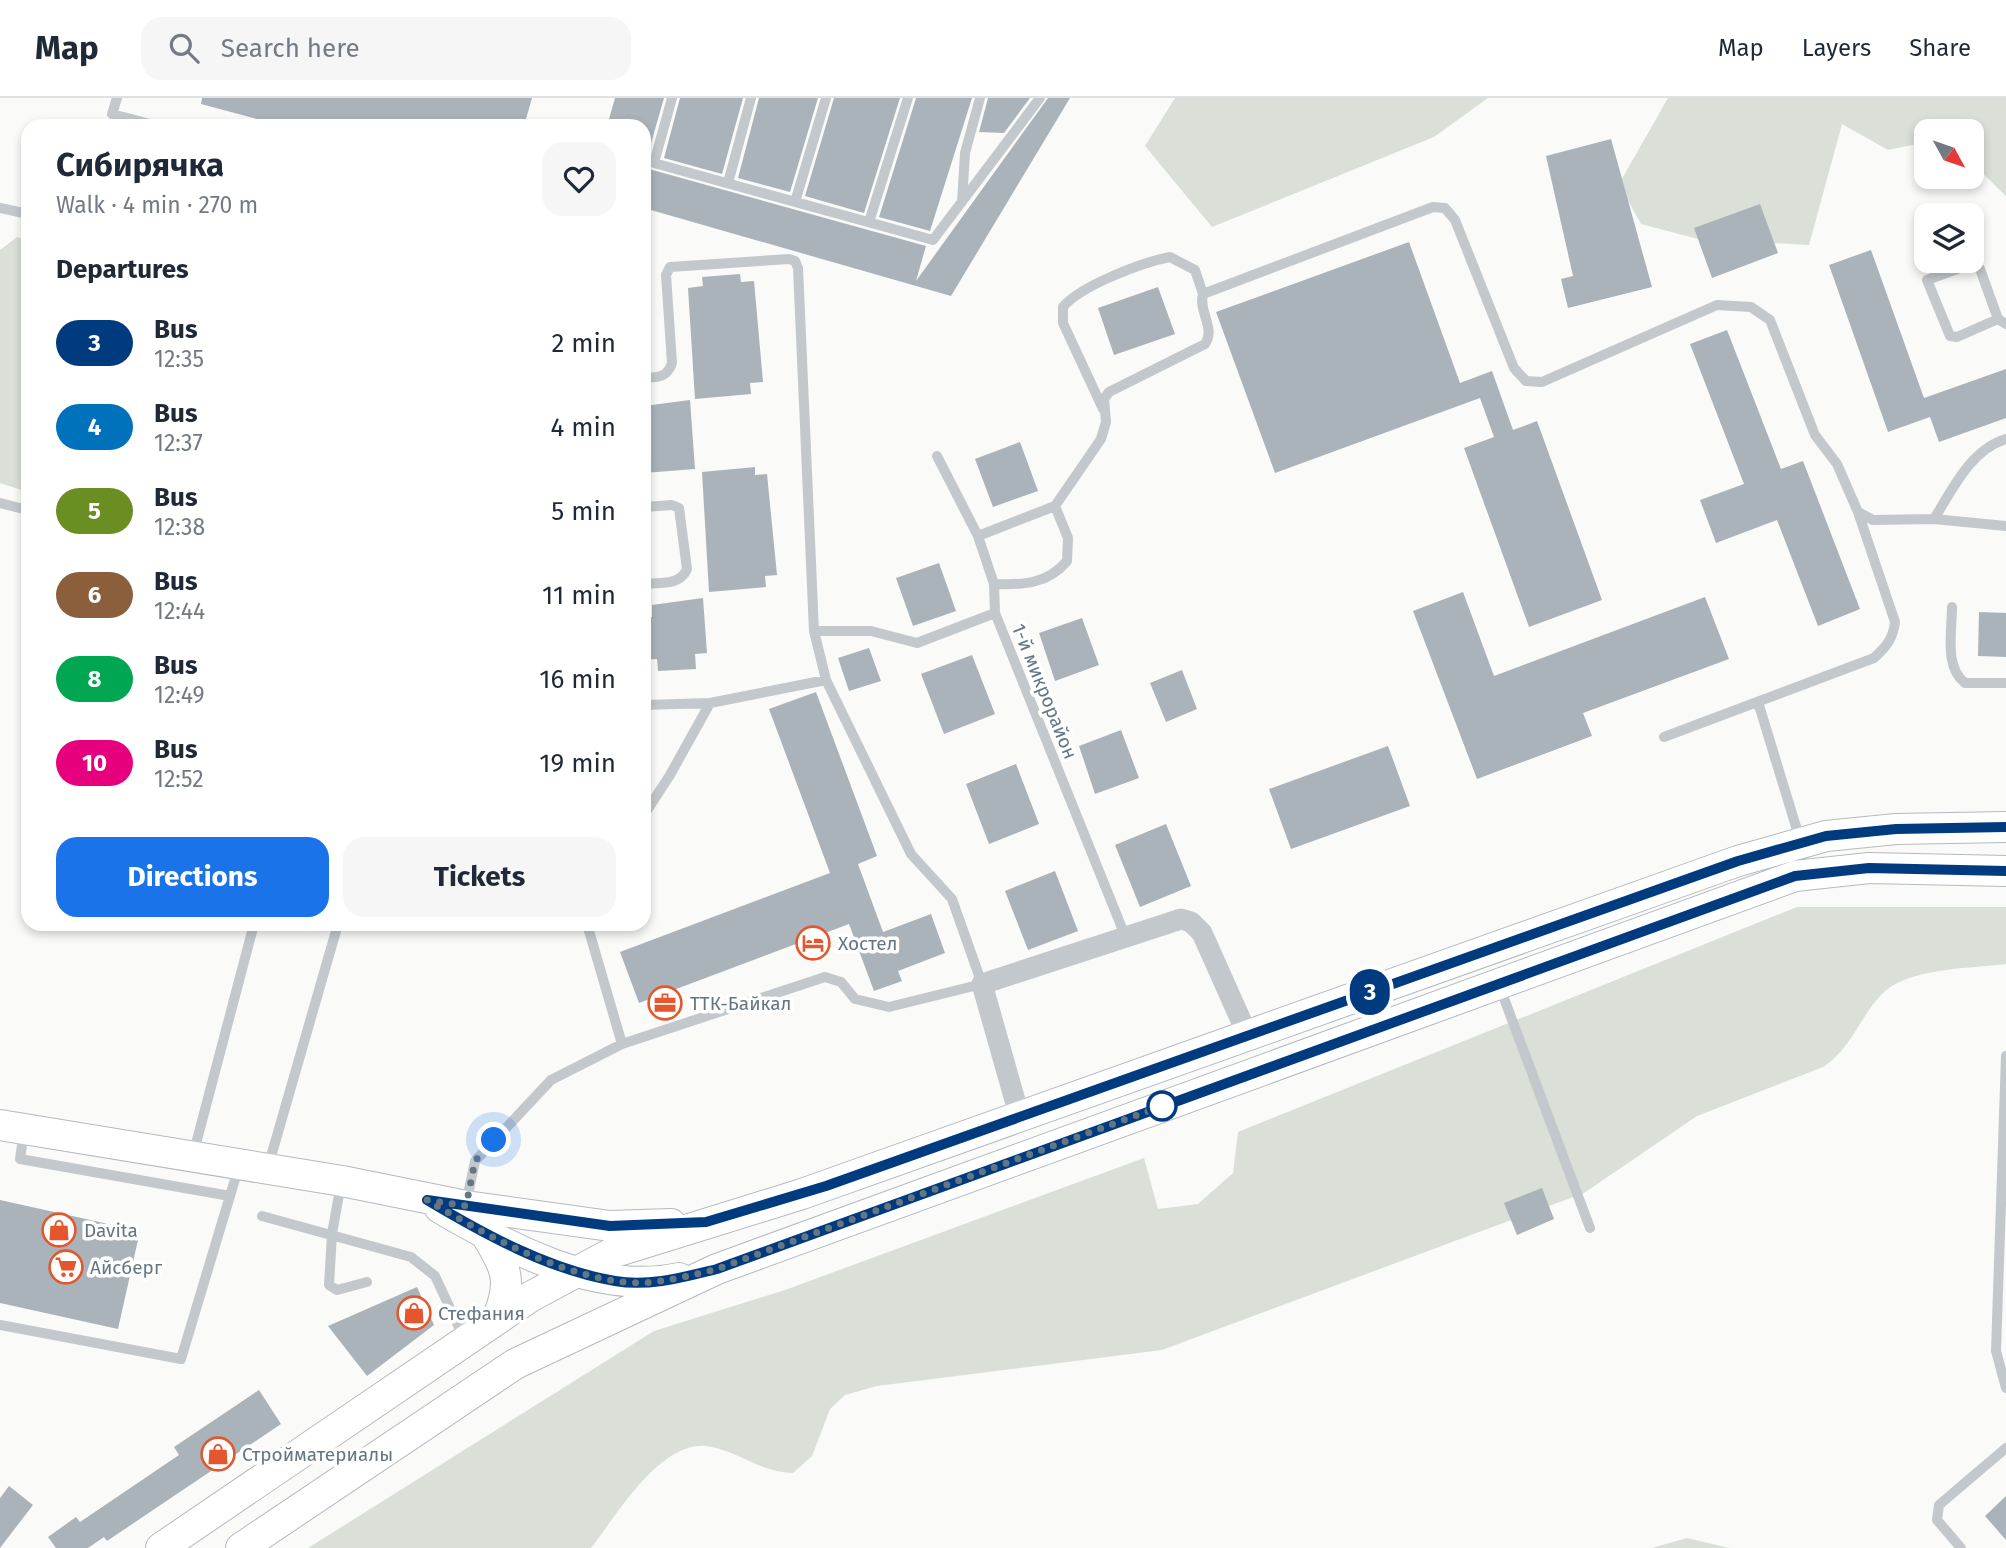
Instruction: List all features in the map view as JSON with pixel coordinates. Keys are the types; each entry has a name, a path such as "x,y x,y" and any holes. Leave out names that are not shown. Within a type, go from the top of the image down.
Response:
{"main road":[{"path":"161,1548 344,1426 497,1319 577,1270 612,1253 802,1194 1738,861 1826,836 1896,829 2006,827"},
{"path":"241,1548 515,1364 717,1269 1795,876 1869,868 2006,871"},
{"path":"12,1126 342,1181 427,1200 610,1226 706,1222"},
{"path":"427,1200 486,1235 577,1270 616,1281 662,1282 717,1269"},
{"path":"486,1235 506,1271 507,1296 497,1319"},
{"path":"344,1426 368,1463"}],"street":[{"path":"1020,1118 982,985 1181,919 1191,922 1202,933 1248,1036"}],"lane":[{"path":"117,98 112,114 131,119"},
{"path":"672,98 654,163 933,240 1040,98"},
{"path":"727,183 751,98"},
{"path":"795,202 826,98"},
{"path":"869,222 908,98"},
{"path":"961,202 965,153 980,98"},
{"path":"1203,294 1433,207 1445,208 1455,220 1514,369 1526,381 1542,382 1717,305 1751,307 1762,312 1775,329 1815,435 1837,464 1858,512 1895,622 1894,633 1887,646 1874,658 1664,737"},
{"path":"0,208 21,212"},
{"path":"978,536 1055,506 1101,439 1106,422 1103,409 1063,323 1063,307 1070,298 1135,268 1170,257 1195,270 1203,294 1200,304 1209,331 1205,344 1109,392 1103,409"},
{"path":"466,1206 475,1161 551,1080 622,1044 825,977 841,982 855,999 889,1007 982,985 952,899 911,854 826,680 814,631 798,268 795,261 789,259 670,267 666,275 672,363 669,372 662,377 651,378"},
{"path":"1971,264 1976,265 2002,322 1957,337 1950,336 1927,280 1971,264"},
{"path":"1934,519 1963,471 1981,454 2006,439"},
{"name":"1-й микрорайон","path":"937,456 978,536 994,584 995,613 1126,938"},
{"path":"0,503 21,508"},
{"path":"651,506 672,505 679,508 687,569 677,581 651,583"},
{"path":"994,584 1024,585 1049,578 1067,561 1068,538 1055,506"},
{"path":"1858,512 1873,520 1934,519 2006,526"},
{"path":"1952,607 1951,667 1957,677 1965,683 2006,683"},
{"path":"814,631 871,631 917,643 995,613"},
{"path":"651,705 710,703 826,680"},
{"path":"1758,702 1801,844"},
{"path":"651,804 710,703"},
{"path":"193,1155 252,931"},
{"path":"0,1325 181,1359 230,1196 254,1166 336,931"},
{"path":"589,931 622,1044"},
{"path":"1499,983 1590,1228"},
{"path":"2006,1056 1996,1351 2006,1388"},
{"path":"12,1126 20,1159 230,1196"},
{"path":"342,1181 332,1234 329,1285 332,1289 367,1282"},
{"path":"262,1216 411,1257 426,1266 435,1276 466,1340"},
{"path":"1961,1548 1937,1520 1939,1505 2006,1448"}],"shaded area":[{"path":"1175,98 1488,98 1434,137 1212,227 1145,146"},
{"path":"1668,98 2006,98 2006,196 1984,175 1984,119 1914,119 1914,145 1888,150 1842,124 1809,245 1698,239 1641,224 1619,184"},
{"path":"17,237 21,238 21,490 0,483 0,250"},
{"path":"1797,907 2006,907 2006,964 1922,974 1892,986 1873,1004 1841,1051 1823,1067 1697,1116 1584,1193 1162,1350 877,1386 845,1395 830,1409 812,1456 793,1473 760,1466 712,1447 694,1447 676,1453 643,1481 591,1548 308,1548 654,1331 785,1290 1144,1158 1158,1209 1198,1204 1233,1173 1238,1132"},
{"path":"1687,1538 1729,1548 1652,1548"}],"building":[{"path":"202,98 532,98 526,119 257,119 201,104"},
{"path":"615,98 664,98 651,144 651,119 609,119"},
{"path":"680,98 743,98 722,174 664,158"},
{"path":"759,98 818,98 790,192 738,178"},
{"path":"834,98 900,98 864,213 805,196"},
{"path":"916,98 972,98 930,231 879,217"},
{"path":"988,98 1030,98 1004,133 979,132"},
{"path":"1048,98 1070,98 951,296 651,210 651,170 926,246 916,281"},
{"path":"1611,139 1652,287 1568,308 1561,279 1573,276 1546,156"},
{"path":"1760,204 1778,253 1712,278 1694,228"},
{"path":"1409,242 1460,383 1492,371 1513,430 1537,421 1602,600 1529,627 1464,448 1494,437 1480,398 1275,473 1216,312"},
{"path":"1871,250 1924,398 2006,369 2006,418 1939,442 1930,417 1888,432 1829,265"},
{"path":"740,274 741,282 754,281 763,382 750,383 751,394 695,399 688,288 703,286 702,277"},
{"path":"1158,287 1175,334 1114,355 1098,308"},
{"path":"1727,330 1781,469 1803,461 1860,609 1818,626 1777,520 1716,543 1700,500 1744,484 1690,344"},
{"path":"690,400 695,469 651,472 651,405"},
{"path":"1020,442 1038,491 993,507 975,459"},
{"path":"755,467 755,475 767,474 777,575 765,576 766,587 709,592 702,472"},
{"path":"939,563 956,611 913,626 896,578"},
{"path":"1463,592 1494,676 1705,597 1729,659 1583,713 1592,736 1477,779 1413,611"},
{"path":"703,598 707,653 695,654 696,669 658,671 657,659 651,659 652,605"},
{"path":"1979,612 2006,613 2006,657 1978,656"},
{"path":"1082,618 1099,665 1055,681 1039,633"},
{"path":"869,648 881,681 849,691 838,658"},
{"path":"972,655 995,714 944,734 921,674"},
{"path":"1182,670 1197,709 1166,722 1150,683"},
{"path":"816,692 877,856 858,864 883,932 931,914 945,953 898,971 902,981 874,991 849,924 639,1003 620,952 830,873 769,709"},
{"path":"1121,730 1139,778 1095,794 1079,746"},
{"path":"1388,746 1410,806 1291,849 1269,789"},
{"path":"1016,764 1039,824 989,844 966,784"},
{"path":"1166,824 1191,886 1140,907 1115,845"},
{"path":"1055,871 1078,931 1028,950 1005,891"},
{"path":"1542,1188 1554,1219 1517,1235 1504,1203"},
{"name":"Айсберг","path":"0,1200 140,1231 118,1329 0,1303"},
{"path":"417,1287 434,1325 367,1376 328,1326"},
{"path":"259,1390 281,1424 107,1541 104,1537 88,1548 56,1548 48,1537 76,1517 80,1522 179,1455 174,1447"},
{"path":"9,1486 33,1505 0,1548 0,1498"},
{"path":"2006,1496 2006,1540 1985,1516"}],"bus line":[{"name":"3","path":"2006,827 1896,829 1826,836 1738,861 826,1186 706,1222 610,1226 427,1200 486,1235 551,1261 616,1281 662,1282 717,1269 1795,876 1869,868 2006,871"}],"place":[{"name":"Хостел","path":"813,943"},
{"name":"ТТК-Байкал","path":"665,1003"},
{"name":"Davita","path":"59,1230"},
{"name":"Айсберг","path":"66,1267"},
{"name":"Стефания","path":"414,1313"},
{"name":"Стройматериалы","path":"218,1454"}],"route":[{"path":"494,1140 475,1161 466,1206 427,1200 486,1235 551,1261 616,1281 662,1282 717,1269 1162,1106"}]}
